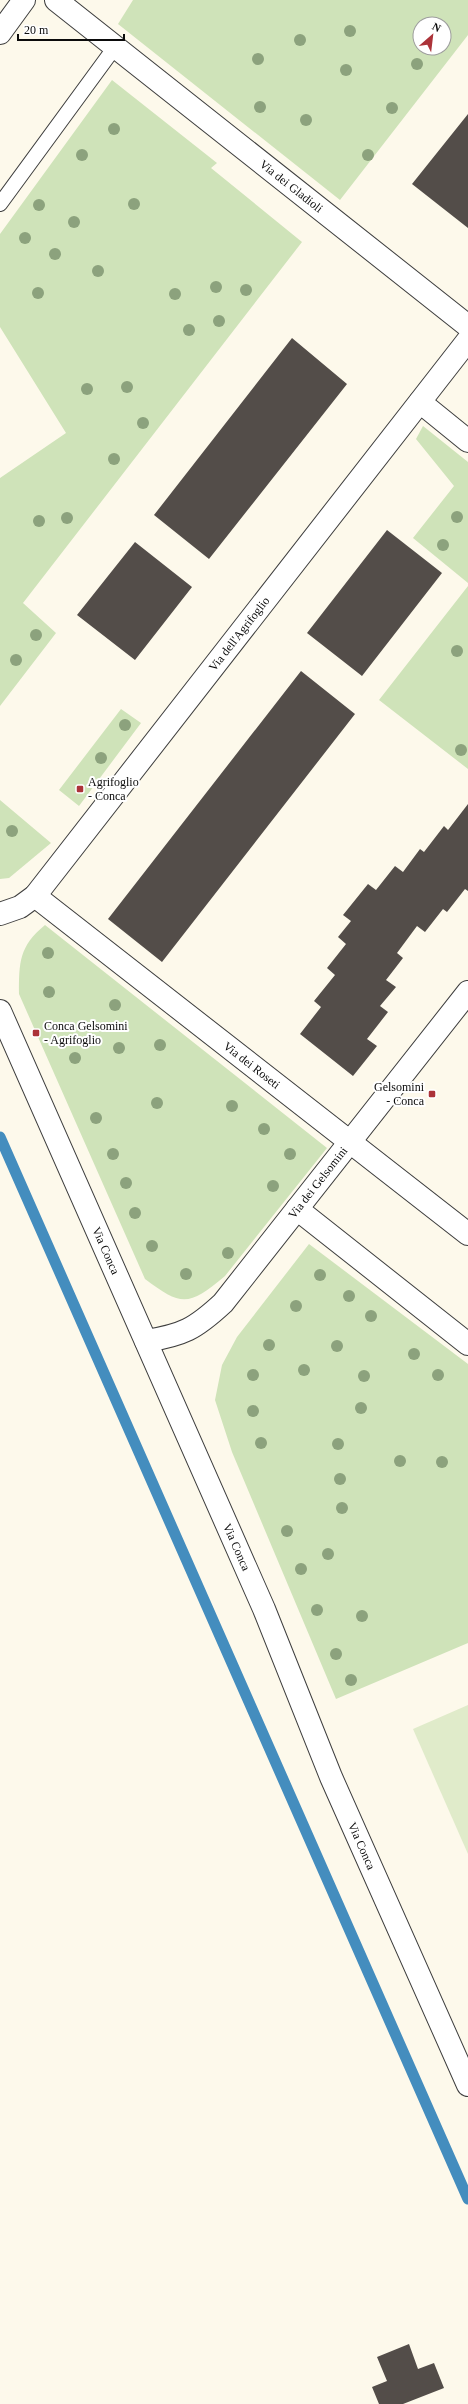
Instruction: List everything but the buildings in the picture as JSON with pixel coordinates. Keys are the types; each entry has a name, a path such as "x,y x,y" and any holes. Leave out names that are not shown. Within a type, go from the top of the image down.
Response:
{"street":[{"path":"0,33 24,0"},
{"name":"Via dei Gladioli","path":"56,0 468,326"},
{"name":"Via dell'Agrifoglio","path":"0,914 20,907 35,896 468,340"},
{"path":"420,402 468,441"},
{"name":"Via dei Roseti","path":"35,896 468,1234"},
{"name":"Via dei Gelsomini","path":"146,1341 172,1337 190,1330 205,1320 222,1303 468,992"},
{"name":"Via Conca","path":"0,1011 264,1609 330,1777 468,2085"},
{"path":"297,1208 468,1344"}],"lane":[{"path":"0,204 115,47"}],"green space":[{"path":"133,0 468,0 468,35 452,56 452,16 412,16 412,56 452,56 340,200 118,24"},
{"path":"112,80 217,163 211,168 302,242 23,603 56,633 0,706 0,478 66,433 0,327 0,234"},
{"path":"423,426 468,462 468,583 413,538 454,486 416,439"},
{"path":"468,586 468,769 379,700"},
{"path":"121,709 141,723 79,806 59,790"},
{"path":"0,800 51,843 9,878 0,879"},
{"path":"45,925 327,1148 225,1276 213,1286 194,1298 185,1299 168,1295 145,1279 19,994 20,964 25,948 36,933"},
{"path":"309,1244 468,1364 468,1643 336,1699 232,1452 215,1400 222,1365 237,1337"},
{"path":"468,1705 468,1854 413,1729"}],"waterway":[{"path":"0,1137 468,2199"}],"place":[{"name":"Agrifoglio - Conca","path":"80,789"},
{"name":"Conca Gelsomini - Agrifoglio","path":"36,1033"},
{"name":"Gelsomini - Conca","path":"432,1094"}]}
